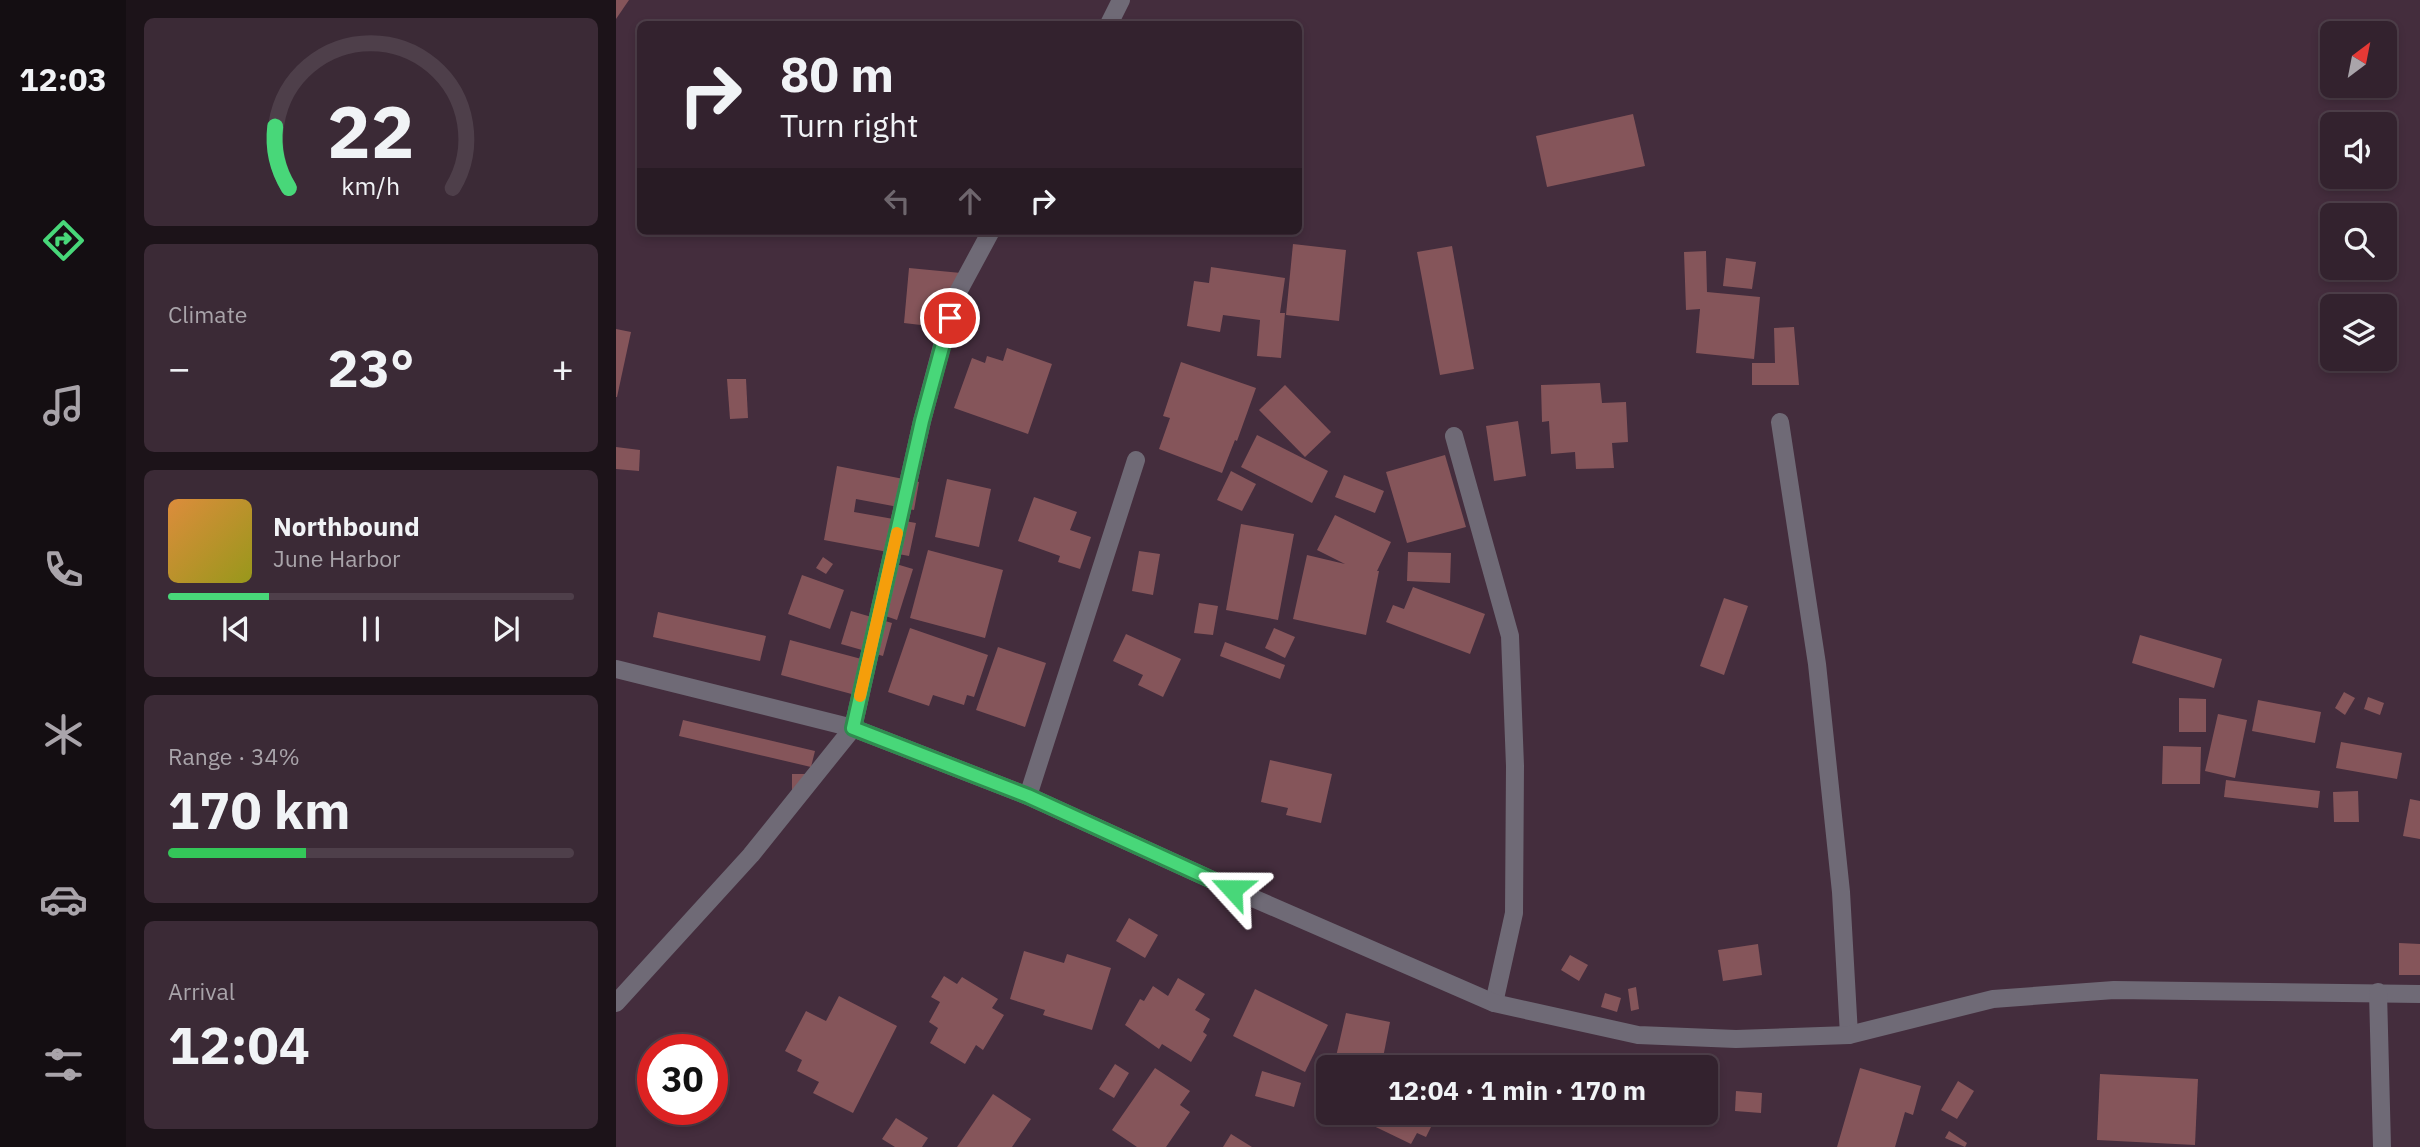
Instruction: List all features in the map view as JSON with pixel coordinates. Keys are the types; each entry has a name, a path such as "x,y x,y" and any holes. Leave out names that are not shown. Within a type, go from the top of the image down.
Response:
{"street":[{"path":"1110,21 1121,0"},
{"path":"616,1003 751,855 853,728 922,421 943,342 957,294 989,235"},
{"path":"1780,422 1817,664 1841,892 1849,1035"},
{"path":"1454,436 1510,636 1514,766 1514,913 1494,1003"},
{"path":"1028,796 1136,460"},
{"path":"616,669 853,728 1028,796 1232,889 1494,1003 1638,1035 1736,1040 1849,1035 1993,999 2114,990 2420,994"},
{"path":"2378,992 2382,1147"}],"building":[{"path":"616,0 629,0 616,19"},
{"path":"1633,114 1645,166 1547,187 1536,136"},
{"path":"1293,244 1346,250 1339,321 1286,315"},
{"path":"1452,246 1474,369 1440,375 1417,252"},
{"path":"1706,251 1707,292 1760,297 1754,359 1696,353 1700,309 1686,310 1684,252"},
{"path":"1726,258 1756,262 1752,289 1723,286"},
{"path":"1211,267 1285,278 1280,313 1285,313 1281,358 1257,356 1260,320 1223,315 1220,332 1187,326 1194,281 1209,283"},
{"path":"909,268 961,273 955,329 904,323"},
{"path":"1794,327 1799,385 1752,385 1752,363 1775,363 1774,328"},
{"path":"616,329 631,332 617,397 616,397"},
{"path":"1007,348 1052,364 1028,434 954,408 972,358 985,363 987,356 1003,361"},
{"path":"1181,362 1256,388 1222,473 1159,449 1170,418 1163,416"},
{"path":"727,379 746,379 748,418 730,419"},
{"path":"1600,383 1602,403 1626,402 1628,442 1612,443 1614,468 1576,469 1575,452 1551,454 1549,421 1542,422 1541,385"},
{"path":"1285,385 1331,432 1305,457 1259,410"},
{"path":"1518,421 1526,476 1494,481 1486,426"},
{"path":"1257,435 1328,471 1312,503 1241,467"},
{"path":"616,447 640,450 639,471 616,469"},
{"path":"1445,455 1466,527 1407,543 1386,472"},
{"path":"837,466 919,482 914,510 856,499 854,512 916,523 909,556 824,540"},
{"path":"1231,471 1256,484 1242,511 1217,500"},
{"path":"1344,475 1384,491 1375,513 1335,497"},
{"path":"947,479 991,489 979,547 935,537"},
{"path":"1034,497 1077,512 1070,530 1091,537 1080,569 1058,562 1060,556 1018,541"},
{"path":"1335,515 1391,542 1377,571 1366,635 1293,619 1307,555 1345,564 1317,550"},
{"path":"1241,524 1294,534 1278,620 1226,610"},
{"path":"928,550 1003,570 985,638 910,618"},
{"path":"1139,551 1160,554 1153,595 1132,591"},
{"path":"1408,552 1451,553 1450,583 1407,581"},
{"path":"823,557 833,564 826,574 816,568"},
{"path":"886,561 913,569 897,620 871,611"},
{"path":"802,575 844,590 830,629 788,614"},
{"path":"1413,587 1485,614 1470,654 1386,622 1393,605 1404,609"},
{"path":"1724,598 1748,606 1724,675 1700,666"},
{"path":"1199,603 1218,606 1213,635 1194,633"},
{"path":"851,611 892,623 883,656 841,644"},
{"path":"658,612 766,636 760,661 653,637"},
{"path":"910,628 988,655 974,697 967,695 964,705 933,695 929,706 888,692"},
{"path":"1274,628 1295,637 1285,658 1265,648"},
{"path":"1126,634 1181,659 1163,697 1138,685 1143,675 1113,661"},
{"path":"2140,635 2222,659 2214,688 2132,663"},
{"path":"790,640 869,661 859,696 781,675"},
{"path":"1225,642 1285,665 1280,679 1220,656"},
{"path":"998,647 1046,663 1025,727 976,710"},
{"path":"2344,692 2355,698 2345,715 2335,708"},
{"path":"2368,697 2384,703 2380,715 2364,709"},
{"path":"2179,698 2206,699 2206,732 2179,732"},
{"path":"2258,700 2321,712 2315,743 2252,731"},
{"path":"2218,714 2247,720 2235,778 2205,771"},
{"path":"683,720 815,751 811,767 679,736"},
{"path":"2341,742 2402,753 2397,779 2336,768"},
{"path":"2163,746 2201,747 2200,784 2162,784"},
{"path":"1270,760 1332,774 1321,823 1286,815 1288,808 1261,802"},
{"path":"792,774 814,774 814,791 792,791"},
{"path":"2226,780 2320,791 2318,808 2224,797"},
{"path":"2358,791 2359,822 2334,822 2333,792"},
{"path":"2410,799 2420,801 2420,839 2403,836"},
{"path":"1129,918 1158,935 1145,958 1116,941"},
{"path":"2399,943 2420,944 2420,975 2399,975"},
{"path":"1758,944 1762,975 1723,981 1718,950"},
{"path":"1024,951 1064,963 1067,954 1111,968 1092,1030 1043,1015 1045,1010 1010,999"},
{"path":"1570,955 1588,965 1579,981 1561,970"},
{"path":"944,976 957,984 962,977 998,999 992,1008 1004,1015 983,1050 976,1045 965,1064 930,1043 938,1028 929,1022 940,1002 931,997"},
{"path":"1178,978 1205,994 1195,1010 1210,1019 1203,1032 1207,1035 1191,1062 1162,1044 1159,1049 1125,1025 1140,999 1144,1001 1153,986 1168,996"},
{"path":"1636,987 1639,1009 1631,1011 1628,989"},
{"path":"1255,989 1328,1025 1305,1072 1233,1036"},
{"path":"1605,993 1621,998 1617,1012 1601,1007"},
{"path":"839,996 897,1026 853,1113 813,1093 819,1082 797,1071 802,1060 785,1051 806,1011 826,1021"},
{"path":"1346,1013 1390,1022 1384,1055 1336,1055"},
{"path":"1115,1064 1129,1073 1114,1098 1099,1089"},
{"path":"1155,1068 1190,1091 1180,1105 1190,1112 1166,1147 1137,1147 1112,1130"},
{"path":"1860,1068 1921,1086 1913,1115 1905,1112 1895,1147 1837,1147"},
{"path":"1262,1071 1301,1083 1294,1107 1255,1096"},
{"path":"2100,1074 2198,1079 2195,1145 2097,1140"},
{"path":"1958,1081 1974,1091 1957,1119 1941,1110"},
{"path":"1736,1091 1762,1093 1761,1113 1735,1111"},
{"path":"993,1094 1031,1119 1012,1147 957,1147"},
{"path":"896,1118 928,1138 922,1147 895,1147 882,1139"},
{"path":"1372,1125 1432,1125 1426,1137 1417,1133 1411,1144"},
{"path":"1949,1131 1967,1143 1965,1147 1945,1138"},
{"path":"1231,1134 1252,1147 1223,1147"}],"slow traffic":[{"path":"860,696 897,533"}],"route":[{"path":"950,318 922,421 853,728 1028,796 1232,889"}]}
